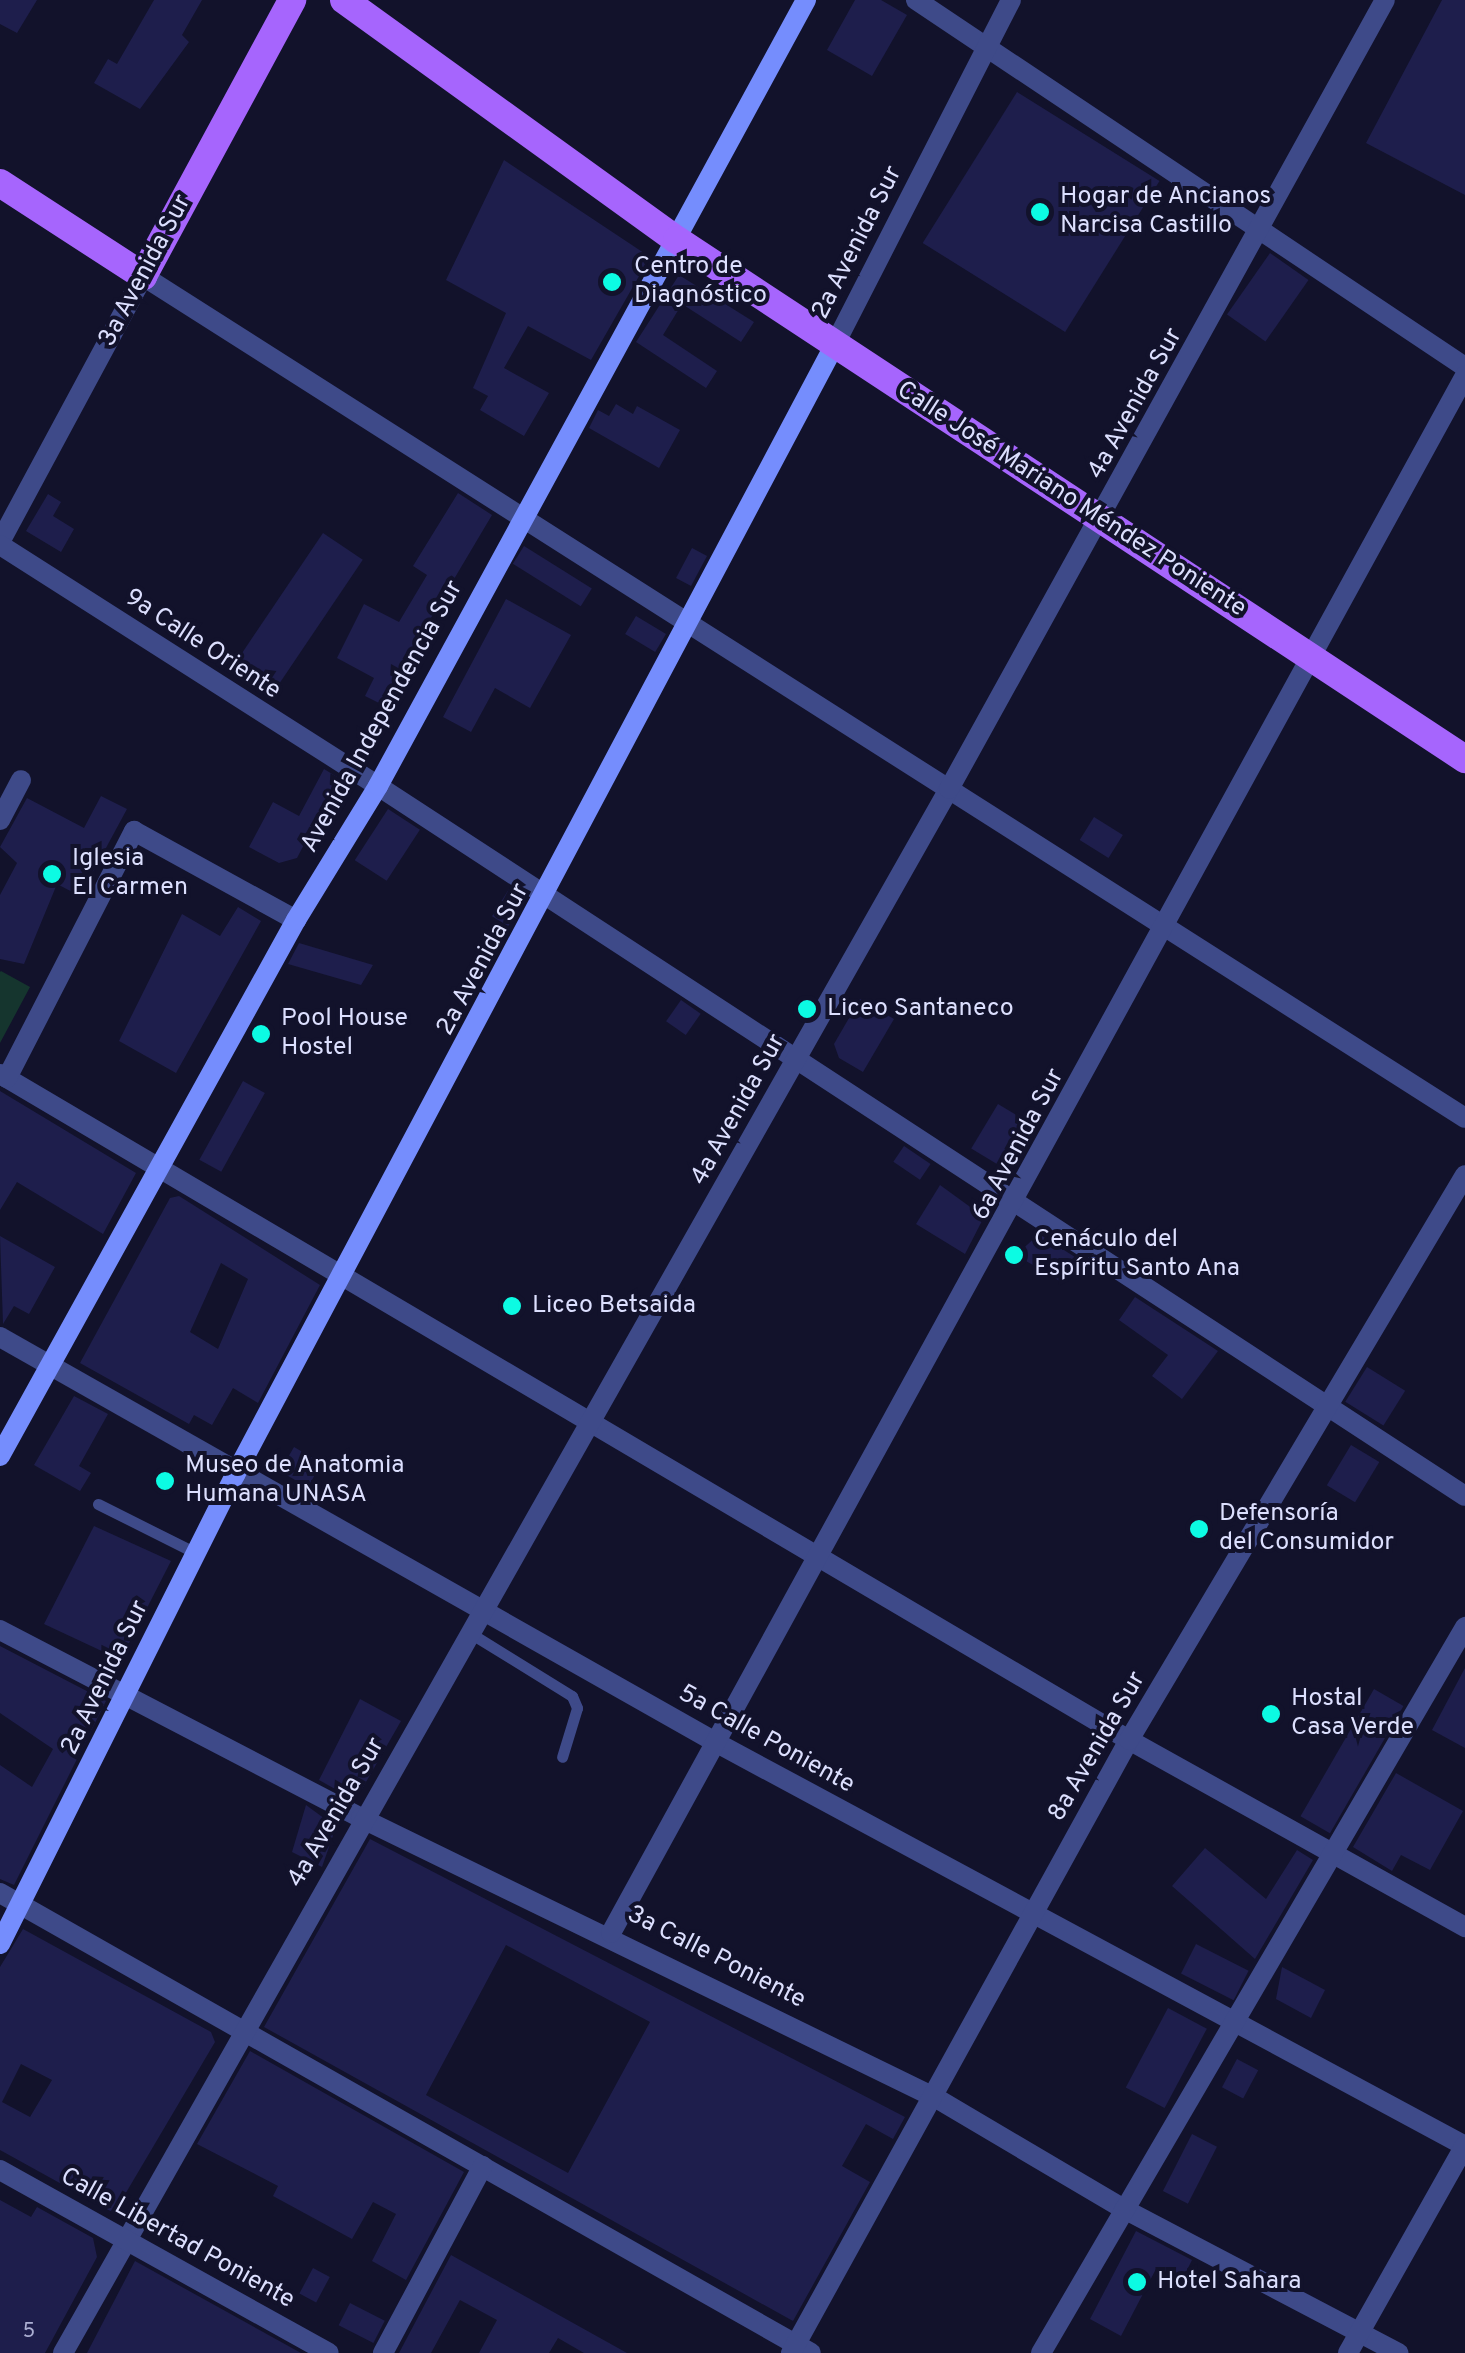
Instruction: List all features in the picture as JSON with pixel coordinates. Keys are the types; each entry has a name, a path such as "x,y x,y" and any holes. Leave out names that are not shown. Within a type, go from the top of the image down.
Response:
{"main road":[{"name":"3a Avenida Sur","path":"143,276 292,0"},
{"name":"Calle José Mariano Méndez Poniente","path":"344,0 678,240 1465,759"},
{"name":"Avenida Independencia Sur","path":"0,1456 296,920 378,786 806,0"},
{"path":"0,183 143,276"},
{"name":"2a Avenida Sur","path":"0,1944 235,1475 692,625 835,344"}],"street":[{"path":"916,0 1465,366"},
{"name":"2a Avenida Sur","path":"835,344 1011,0"},
{"name":"4a Avenida Sur","path":"63,2353 361,1818 593,1420 949,790 1385,0"},
{"path":"143,276 1465,1118"},
{"name":"3a Avenida Sur","path":"0,544 143,276"},
{"name":"6a Avenida Sur","path":"611,1933 1017,1202 1465,376"},
{"name":"9a Calle Oriente","path":"0,544 548,894 1465,1496"},
{"path":"0,820 21,780"},
{"path":"296,920 134,831 3,1076 823,1554 1129,1740 1465,1927"},
{"name":"8a Avenida Sur","path":"799,2350 1129,1740 1465,1175"},
{"name":"5a Calle Poniente","path":"0,1337 235,1475 718,1743 1465,2146"},
{"path":"1040,2353 1465,1627"},
{"name":"3a Calle Poniente","path":"0,1630 361,1818 611,1933 936,2098 1124,2208 1398,2353"},
{"path":"0,1893 246,2028 799,2350"},
{"path":"1348,2353 1465,2146"},
{"path":"382,2353 483,2166"},
{"name":"Calle Libertad Poniente","path":"0,2170 329,2353"}],"lane":[{"path":"98,1504 196,1553"},
{"path":"470,1634 572,1696 578,1708 562,1757"}],"green space":[{"path":"0,972 30,987 0,1043"}],"building":[{"path":"0,0 37,0 17,33 0,24"},
{"path":"154,0 202,0 182,35 189,42 140,109 94,83 108,59 117,64"},
{"path":"855,0 881,0 907,15 872,76 827,50"},
{"path":"1442,0 1465,0 1465,195 1366,143"},
{"name":"Hogar de Ancianos Narcisa Castillo","path":"1017,92 1159,181 1065,332 923,243"},
{"path":"504,160 650,257 591,360 528,326 504,368 549,393 524,436 480,410 488,396 473,388 506,313 446,280"},
{"path":"1270,253 1309,280 1265,341 1227,314"},
{"path":"679,275 754,322 741,342 682,304 663,335 717,371 706,388 636,342"},
{"path":"616,404 633,414 637,406 680,430 659,468 589,428 598,410 609,416"},
{"path":"458,493 492,515 422,633 428,636 391,709 365,696 374,678 337,658 364,604 399,622 427,575 413,566"},
{"path":"48,494 61,502 53,516 74,529 61,552 26,531"},
{"path":"323,533 363,560 273,693 233,666"},
{"path":"524,546 592,588 581,606 513,564"},
{"path":"692,548 707,556 691,586 676,578"},
{"path":"506,599 571,635 530,708 495,688 471,732 443,717"},
{"path":"636,616 666,634 655,652 625,634"},
{"path":"324,769 352,786 335,817 322,810 297,858 279,863 249,847 273,802 299,816"},
{"name":"Iglesia El Carmen","path":"101,796 127,809 80,896 57,884 24,964 0,959 0,895 17,863 0,847 27,798 84,828"},
{"path":"388,809 420,830 387,881 355,860"},
{"path":"1094,817 1123,835 1109,858 1080,840"},
{"path":"509,889 525,899 508,926 492,916"},
{"path":"238,907 261,921 176,1073 119,1041 182,914 220,936"},
{"path":"299,943 373,965 361,985 288,964"},
{"path":"860,999 894,1019 863,1072 839,1058 834,1044"},
{"path":"681,1000 701,1014 686,1035 666,1021"},
{"path":"243,1081 265,1093 221,1172 199,1160"},
{"path":"0,1091 136,1173 103,1234 17,1182 0,1210"},
{"path":"998,1104 1037,1127 1010,1172 971,1149"},
{"path":"904,1146 931,1164 920,1180 893,1162"},
{"path":"940,1185 984,1217 965,1254 916,1224"},
{"path":"179,1196 320,1285 258,1403 233,1388 212,1425 194,1415 189,1424 80,1363 170,1198","holes":["221,1263 248,1279 218,1349 190,1332"]},
{"path":"1039,1234 1078,1259 1063,1283 1016,1255"},
{"path":"0,1236 55,1267 29,1314 14,1306 3,1324"},
{"path":"1135,1297 1218,1351 1182,1399 1152,1376 1168,1355 1119,1320"},
{"path":"1367,1367 1405,1391 1383,1426 1345,1402"},
{"path":"74,1396 108,1414 79,1466 91,1473 80,1491 34,1465"},
{"path":"1351,1445 1379,1462 1355,1502 1327,1485"},
{"path":"294,1447 322,1463 308,1487 280,1471"},
{"path":"94,1526 171,1561 126,1649 106,1653 44,1624"},
{"path":"0,1646 106,1701 14,1885 0,1879 0,1765 32,1787 53,1749 0,1713"},
{"path":"1465,1668 1465,1748 1432,1730"},
{"path":"1374,1689 1403,1706 1330,1833 1300,1816"},
{"path":"360,1699 401,1721 362,1789 344,1794 319,1780"},
{"path":"1396,1773 1463,1811 1430,1870 1401,1855 1392,1871 1353,1847"},
{"path":"306,1805 336,1827 322,1867 292,1852"},
{"path":"370,1839 905,2117 893,2139 866,2124 842,2166 870,2182 793,2321 264,2027","holes":["506,1945 650,2022 568,2173 426,2095"]},
{"path":"1205,1848 1266,1899 1297,1850 1313,1860 1255,1959 1172,1886"},
{"path":"23,1929 211,2032 215,2042 114,2213 0,2150 0,1967","holes":["21,2064 52,2080 30,2117 2,2102"]},
{"path":"1196,1944 1249,1971 1234,2000 1181,1973"},
{"path":"1282,1967 1325,1990 1311,2018 1276,1999"},
{"path":"1168,2008 1207,2029 1165,2108 1126,2087"},
{"path":"250,2051 464,2172 406,2280 372,2261 396,2214 373,2202 352,2239 273,2196 278,2186 197,2144"},
{"path":"1237,2059 1258,2070 1243,2099 1222,2087"},
{"path":"1192,2134 1217,2147 1188,2204 1163,2191"},
{"path":"0,2200 31,2217 37,2207 93,2238 97,2257 45,2353 0,2353"},
{"path":"1136,2231 1192,2260 1182,2280 1157,2267 1121,2336 1090,2319"},
{"path":"451,2255 627,2353 584,2353 558,2338 549,2353 479,2353 497,2320 460,2300 431,2353 399,2353"},
{"path":"135,2261 301,2353 87,2353"},
{"path":"313,2268 330,2277 316,2303 299,2294"},
{"path":"350,2303 385,2321 373,2343 339,2325"}],"place":[{"name":"Hogar de Ancianos Narcisa Castillo","path":"1040,212"},
{"name":"Centro de Diagnóstico","path":"612,282"},
{"name":"Iglesia El Carmen","path":"52,874"},
{"name":"Liceo Santaneco","path":"807,1009"},
{"name":"Pool House Hostel","path":"261,1034"},
{"name":"Cenáculo del Espíritu Santo Ana","path":"1014,1255"},
{"name":"Liceo Betsaida","path":"512,1306"},
{"name":"Museo de Anatomia Humana UNASA","path":"165,1481"},
{"name":"Defensoría del Consumidor","path":"1199,1529"},
{"name":"Hostal Casa Verde","path":"1271,1714"},
{"name":"Hotel Sahara","path":"1137,2282"}]}
